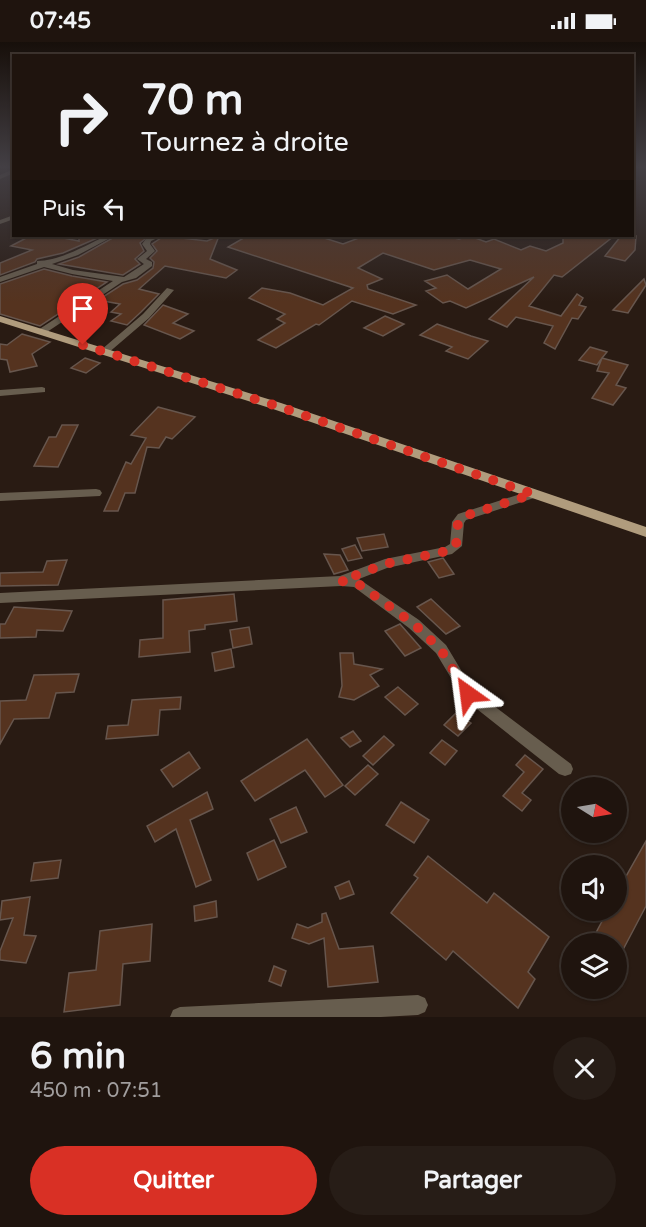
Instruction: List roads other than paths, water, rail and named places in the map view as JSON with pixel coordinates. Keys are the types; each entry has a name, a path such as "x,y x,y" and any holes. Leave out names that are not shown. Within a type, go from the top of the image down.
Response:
{"main road":[{"path":"0,319 277,406 646,532"}],"street":[{"path":"0,280 109,237"},
{"path":"40,263 72,272 120,280 131,279 149,264 141,259 151,251 146,244 148,240 156,237"},
{"path":"41,332 120,280"},
{"path":"104,352 146,316 170,290"},
{"path":"0,393 42,390"},
{"path":"0,497 96,493"},
{"path":"341,581 385,564 448,551 456,546 458,522 462,517 533,494"},
{"path":"0,598 341,581 357,583 414,624 441,650 468,694 565,770"},
{"path":"180,1017 418,1005"}]}
